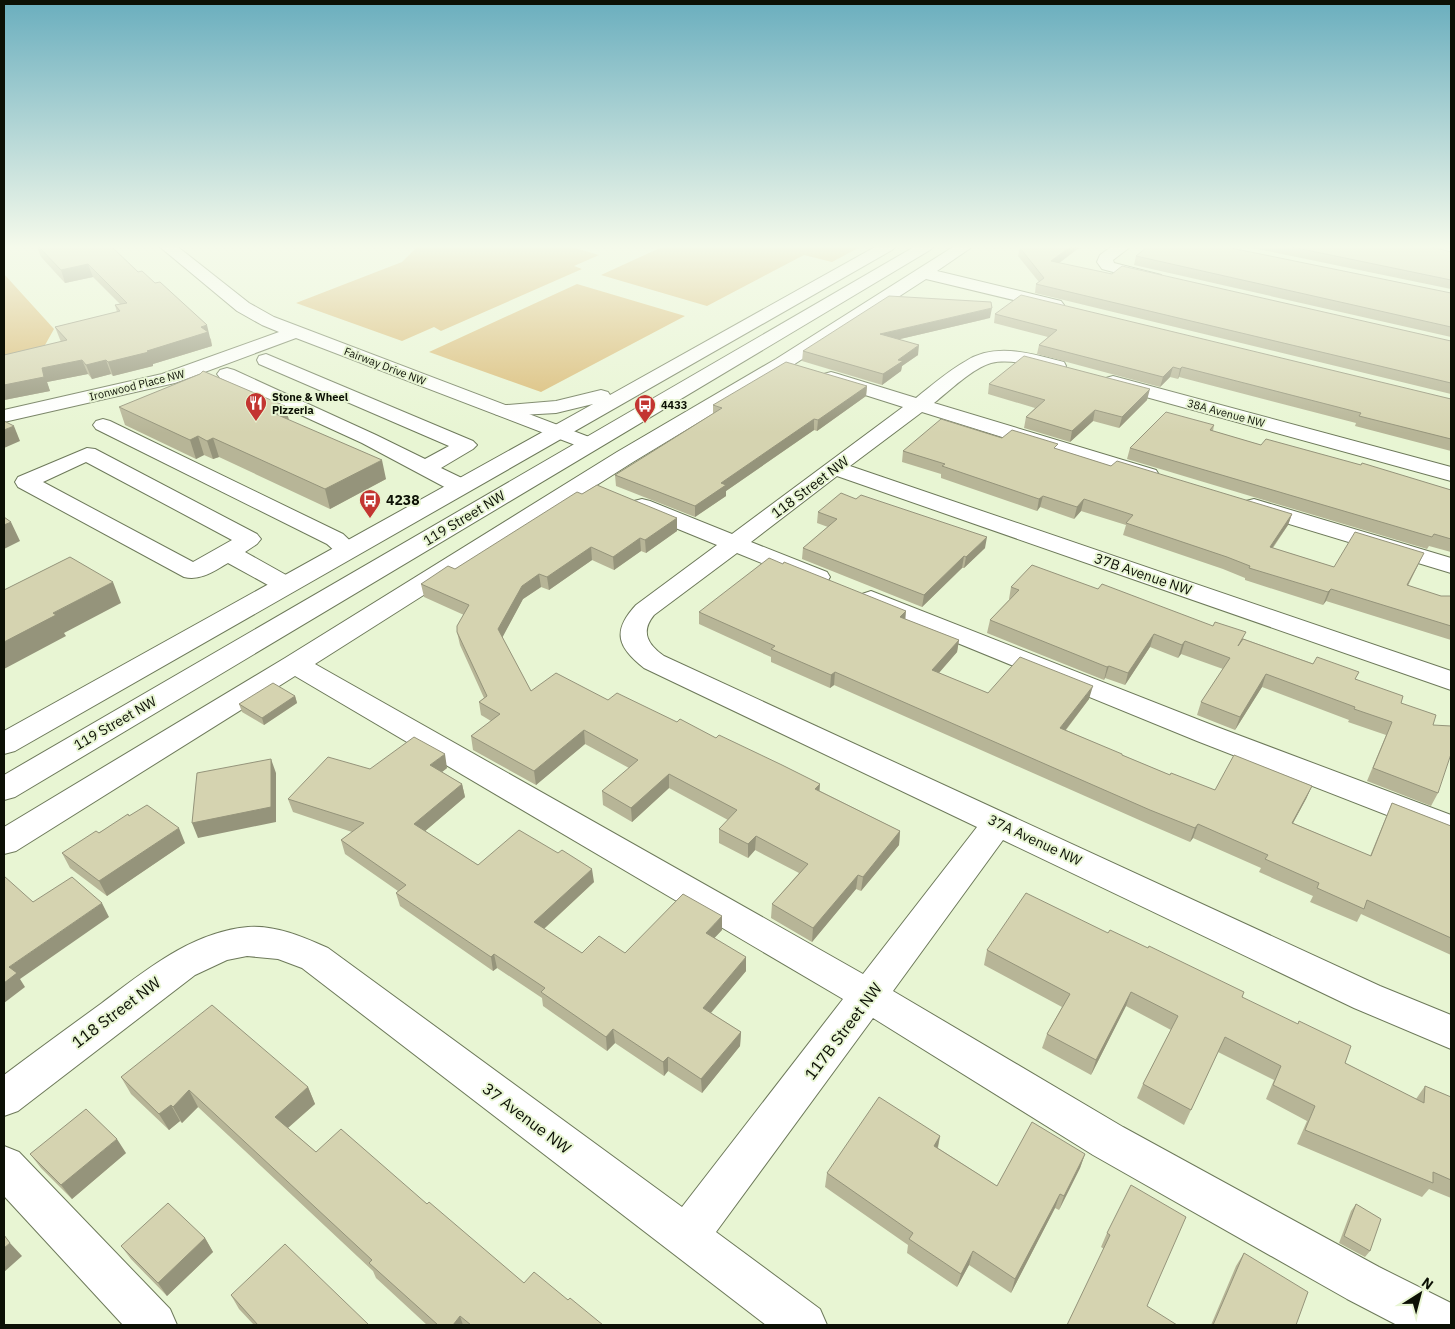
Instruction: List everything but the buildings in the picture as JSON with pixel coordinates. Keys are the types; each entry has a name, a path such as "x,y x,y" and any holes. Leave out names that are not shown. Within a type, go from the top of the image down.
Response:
{"street":[{"name":"Fairway Drive NW","path":"246,309 259,317 295,332 590,444"},
{"name":"119 Street NW","path":"4,744 776,309"},
{"name":"119 Street NW","path":"4,789 820,309"},
{"path":"4,842 783,363 867,309"},
{"name":"Ironwood Place NW","path":"4,416 168,379 295,332"},
{"path":"174,396 316,340"},
{"name":"38A Avenue NW","path":"1000,356 1028,359 1082,373 1451,474"},
{"name":"118 Street NW","path":"632,633 639,616 646,610 834,468 973,364 988,357 1000,356"},
{"path":"266,360 466,445 425,468"},
{"path":"783,363 1169,481"},
{"path":"227,374 369,439 460,486"},
{"path":"502,410 556,407 641,384"},
{"path":"369,439 462,395"},
{"path":"87,454 91,430 130,414"},
{"path":"103,425 335,539 348,550"},
{"path":"87,454 249,539 193,572 26,482 87,454"},
{"name":"37B Avenue NW","path":"834,468 1451,681"},
{"path":"585,483 1207,734 1451,828"},
{"path":"1235,501 1451,566"},
{"path":"228,553 286,585"},
{"name":"37A Avenue NW","path":"632,633 634,643 642,654 654,662 1366,997 1451,1032"},
{"path":"295,664 869,996 1108,1141 1362,1283 1445,1325"},
{"name":"117B Street NW","path":"686,1238 998,823"},
{"name":"37 Avenue NW","path":"238,942 259,940 280,943 315,958 804,1325"},
{"name":"118 Street NW","path":"4,1098 182,964 211,950 238,942"},
{"path":"4,1166 154,1325"}],"shaded area":[{"path":"4,309 36,309 54,329 40,354 4,361"},
{"path":"313,309 491,309 441,331 434,327 402,341"},
{"path":"523,309 661,309 685,316 541,392 429,352"}],"place":[{"name":"Stone & Wheel Pizzeria","path":"256,422"},
{"name":"4433","path":"645,424"},
{"name":"4238","path":"370,519"}]}
